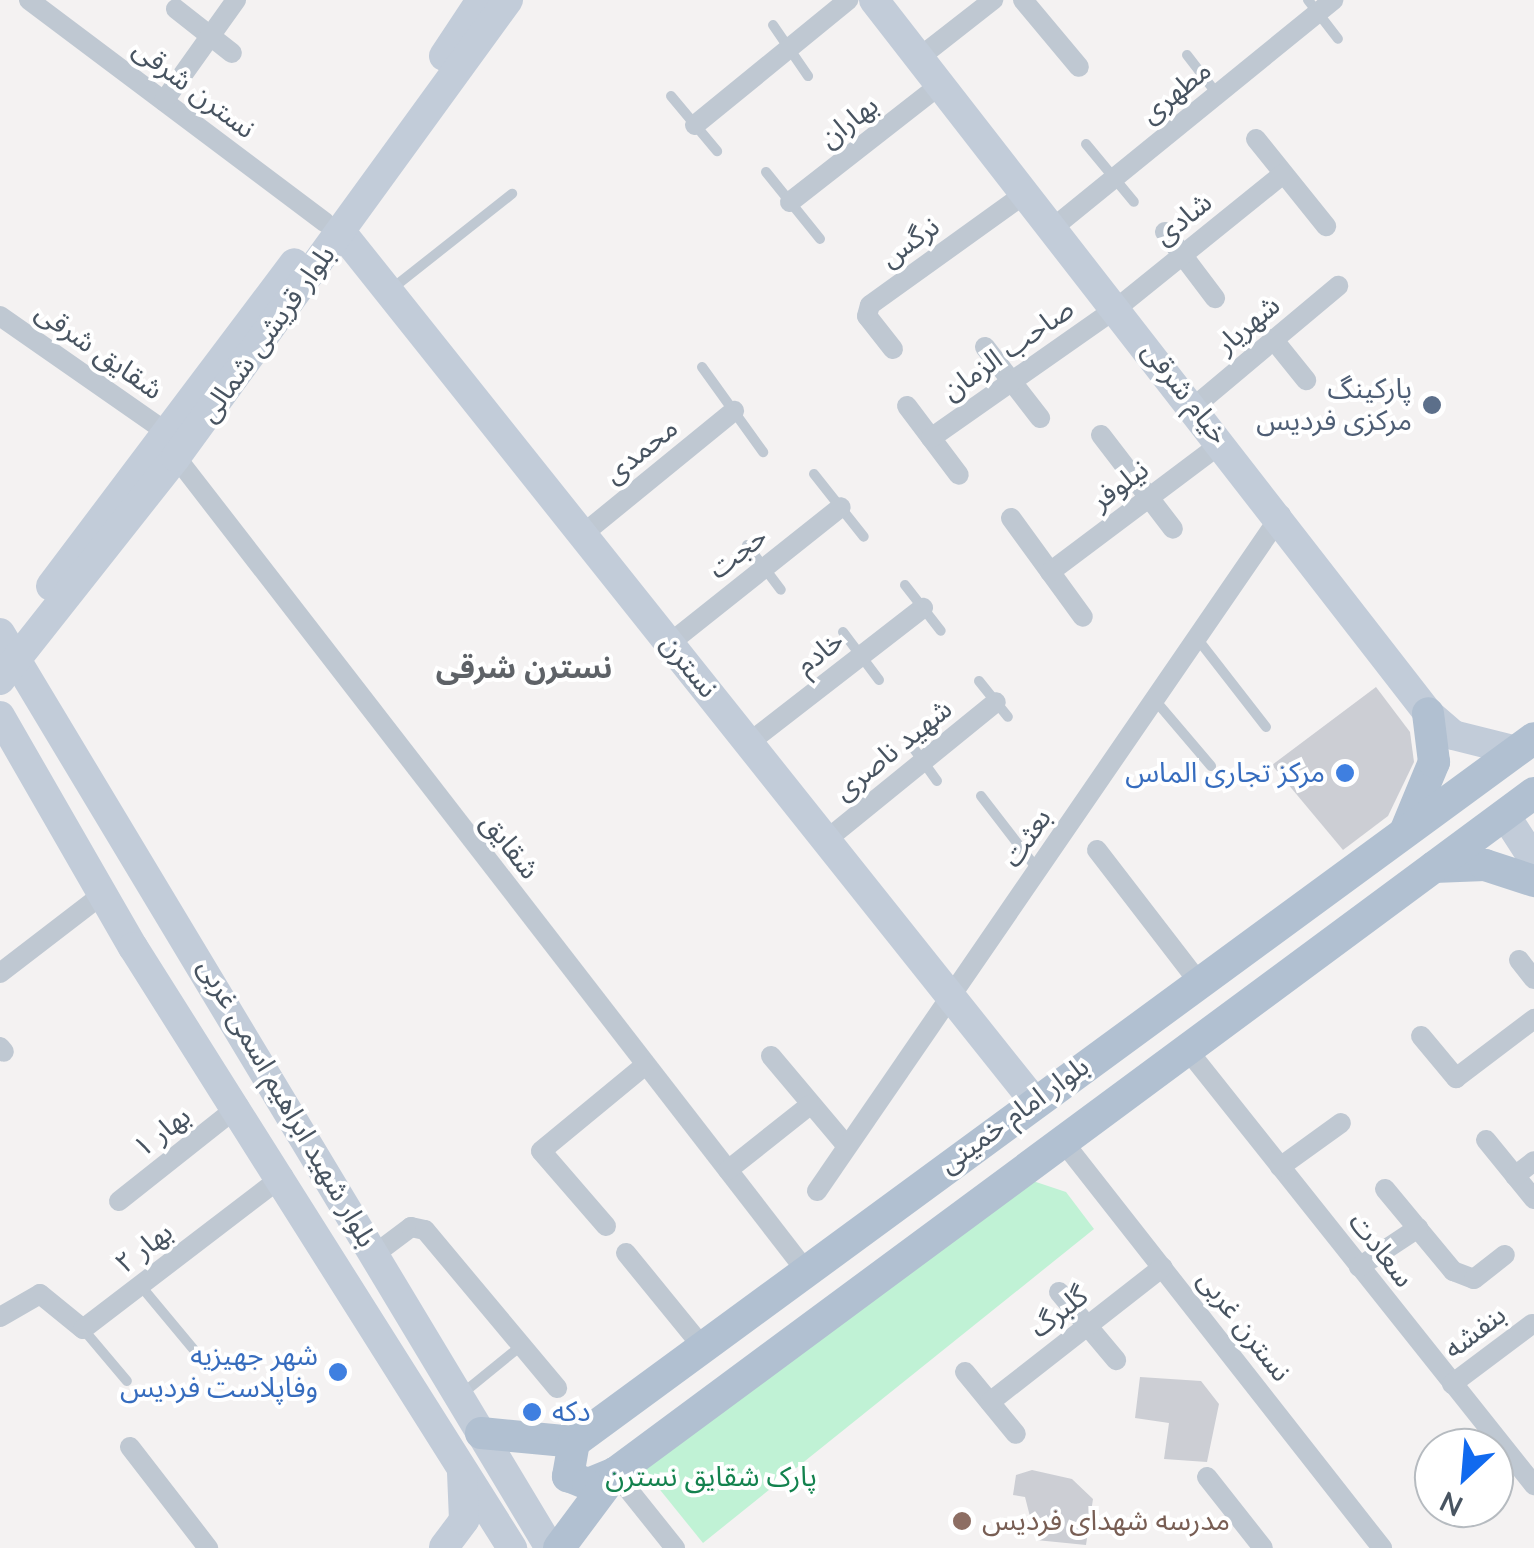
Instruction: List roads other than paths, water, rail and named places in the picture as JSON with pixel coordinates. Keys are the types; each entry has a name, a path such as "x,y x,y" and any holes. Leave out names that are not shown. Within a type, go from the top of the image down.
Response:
{"main road":[{"name":"بلوار قریشی شمالی","path":"400,134 482,0"},
{"name":"بلوار قریشی شمالی","path":"5,653 171,444 400,134 508,0"},
{"name":"خیام شرقی","path":"874,0 1282,515 1428,713 1453,735 1526,744"},
{"name":"نسترن","path":"333,227 750,742 1034,1102"},
{"name":"بلوار قریشی شمالی","path":"5,653 43,630 171,444"},
{"path":"43,630 44,659 88,773"},
{"name":"بلوار شهید ابراهیم اسمی غربی","path":"5,653 88,773 168,902 458,1396 493,1518 512,1548"},
{"path":"1404,834 1434,762 1428,713"},
{"name":"بلوار شهید ابراهیم اسمی غربی","path":"0,716 120,923 283,1176 469,1444 550,1548"},
{"name":"بلوار امام خمینی","path":"574,1442 803,1268 1198,982 1235,951 1526,744"},
{"name":"بلوار امام خمینی","path":"559,1548 616,1473 1534,793"},
{"path":"1505,815 1534,860"},
{"path":"1434,867 1485,865 1534,881"},
{"path":"120,923 158,936 168,902"},
{"path":"1235,951 1230,983 1268,987"},
{"path":"178,1016 171,990 186,972 220,993"},
{"path":"444,1548 464,1520 469,1444 574,1442 568,1476 588,1484 616,1473"},
{"path":"444,1548 493,1518"}],"street":[{"name":"نسترن شرقی","path":"29,0 55,8 164,101 333,227"},
{"path":"164,101 236,0"},
{"path":"695,124 848,0"},
{"path":"920,57 993,0"},
{"path":"1022,0 1078,68"},
{"name":"مطهری","path":"1054,227 1217,94 1319,4"},
{"path":"176,9 232,53"},
{"name":"بهاران","path":"790,202 941,84"},
{"path":"1256,139 1326,226"},
{"name":"شادی","path":"1117,308 1282,174"},
{"name":"نرگس","path":"894,349 866,316 870,305 1026,192"},
{"path":"1165,232 1214,298"},
{"name":"شهریار","path":"1195,406 1338,286"},
{"name":"صاحب الزمان","path":"931,438 1117,308"},
{"name":"شقایق شرقی","path":"0,316 171,444"},
{"path":"1273,339 1306,380"},
{"path":"985,347 1040,418"},
{"path":"907,406 958,475"},
{"name":"محمدی","path":"583,534 734,411"},
{"path":"1101,435 1174,529"},
{"name":"نیلوفر","path":"1050,572 1223,442"},
{"name":"شقایق","path":"171,444 644,1066 803,1268"},
{"name":"حجت","path":"670,643 841,507"},
{"name":"بعثت","path":"817,1191 1282,515"},
{"path":"1011,518 1083,617"},
{"name":"خادم","path":"750,742 923,608"},
{"name":"شهید ناصری","path":"825,840 917,754 1002,710"},
{"path":"1097,850 1198,982"},
{"path":"0,973 103,894"},
{"path":"1520,960 1534,979"},
{"path":"1421,1036 1456,1078 1534,1019"},
{"name":"سعادت","path":"1186,1048 1534,1486"},
{"path":"771,1056 846,1146"},
{"path":"606,1226 541,1150 644,1066"},
{"path":"728,1170 810,1105"},
{"name":"بهار ۱","path":"119,1202 239,1106"},
{"path":"1280,1167 1341,1123"},
{"name":"نسترن غربی","path":"1061,1140 1382,1548"},
{"path":"1486,1140 1534,1200"},
{"path":"1515,1176 1534,1161"},
{"name":"بهار ۲","path":"83,1329 283,1176"},
{"path":"1386,1189 1453,1271 1474,1280 1506,1255"},
{"path":"375,1254 412,1227 425,1230 557,1388"},
{"path":"1359,1267 1418,1228"},
{"path":"626,1254 701,1345"},
{"name":"گلبرگ","path":"990,1402 1163,1267"},
{"path":"1059,1292 1116,1360"},
{"path":"0,1316 40,1294 83,1329"},
{"name":"بنفشه","path":"1452,1384 1532,1324"},
{"path":"965,1372 1016,1434"},
{"path":"130,1447 208,1548"},
{"path":"616,1473 675,1548"},
{"path":"1207,1477 1263,1548"}],"lane":[{"path":"1319,4 1338,39"},
{"path":"773,25 808,76"},
{"path":"1188,55 1217,94"},
{"path":"671,96 717,151"},
{"path":"1086,144 1134,202"},
{"path":"766,172 820,240"},
{"path":"388,291 512,194"},
{"path":"702,367 764,452"},
{"path":"814,474 864,537"},
{"path":"747,545 781,590"},
{"path":"906,585 941,632"},
{"path":"844,632 880,680"},
{"path":"1196,637 1266,726"},
{"path":"980,680 1002,710"},
{"path":"1154,699 1211,766"},
{"path":"917,754 937,781"},
{"path":"981,796 1038,870"},
{"path":"140,1285 200,1357"},
{"path":"83,1329 127,1381"},
{"path":"458,1396 522,1345"}],"place":[{"name":"پارکینگ مرکزی فردیس","path":"1432,405"},
{"name":"مرکز تجاری الماس","path":"1345,773"},
{"name":"شهر جهیزیه وفاپلاست فردیس","path":"338,1372"},
{"name":"دکه","path":"532,1412"},
{"name":"مدرسه شهدای فردیس","path":"962,1521"}],"district":[{"name":"نسترن شرقی","path":"524,669"}],"park label":[{"name":"پارک شقایق نسترن","path":"711,1477"}]}
